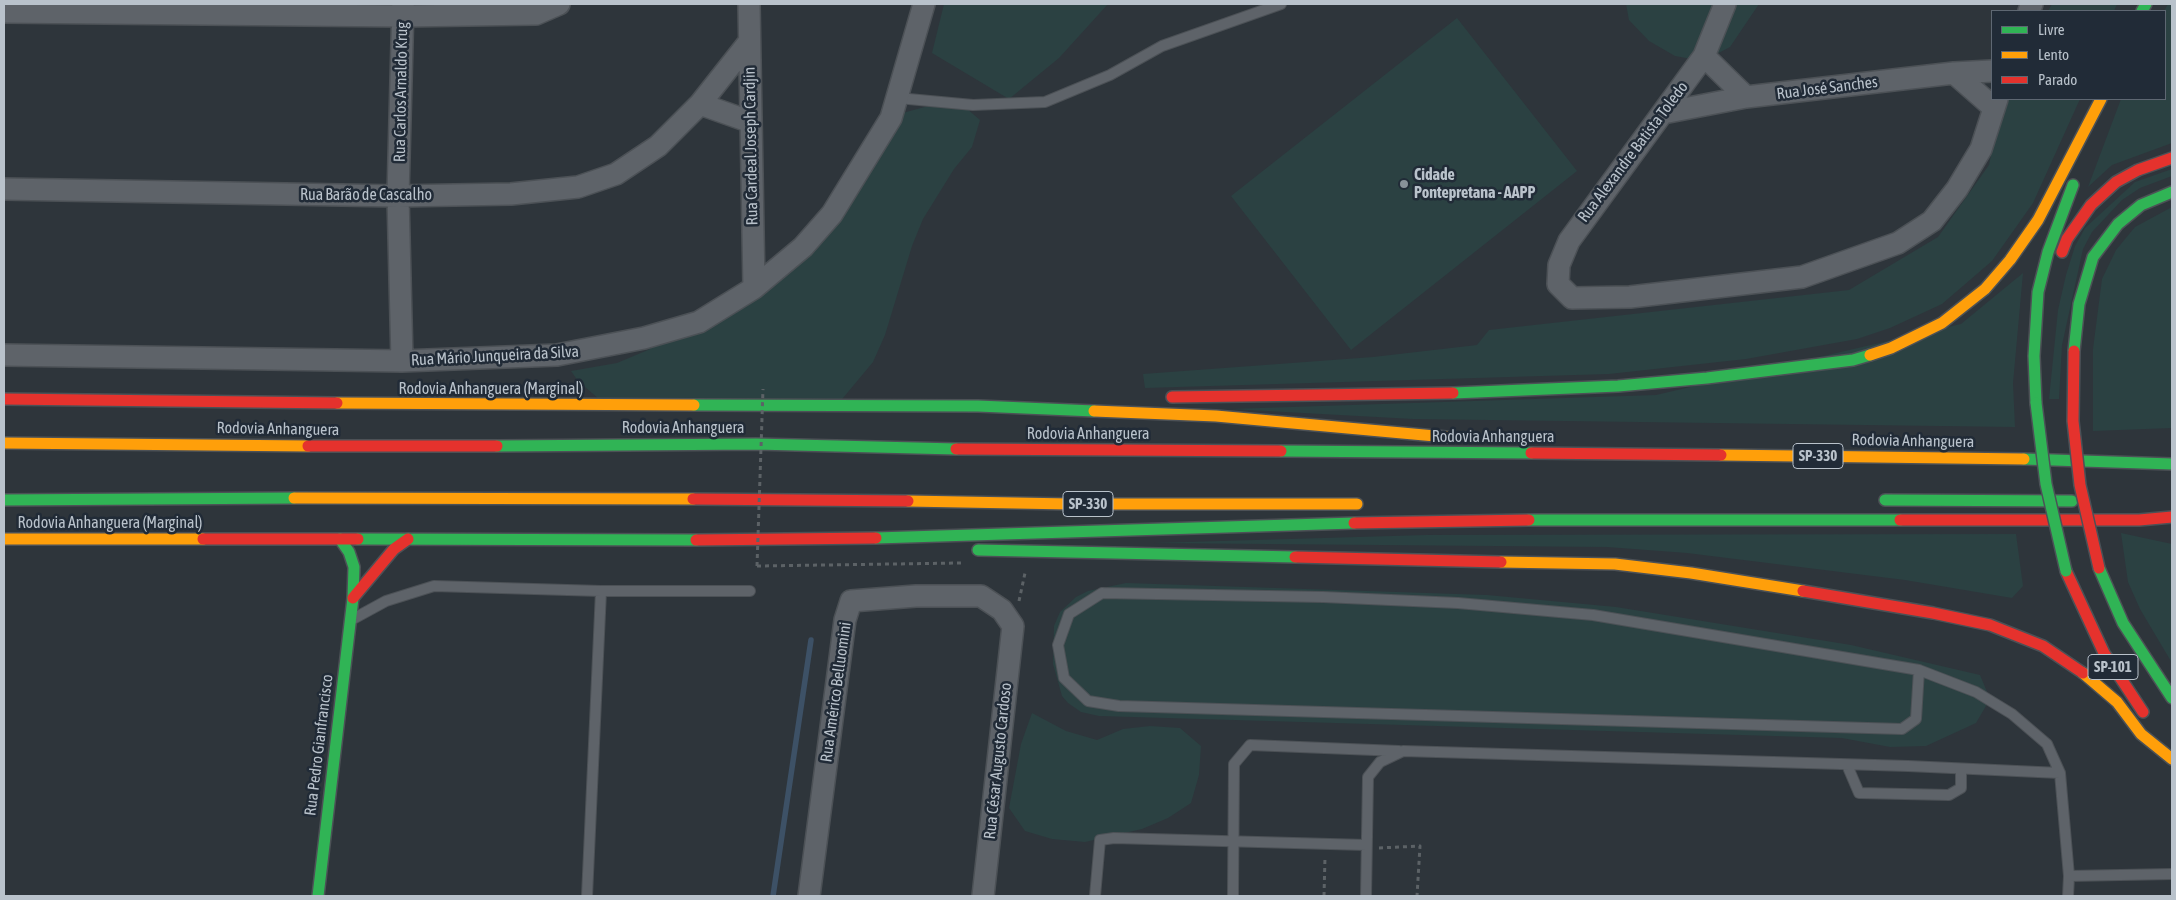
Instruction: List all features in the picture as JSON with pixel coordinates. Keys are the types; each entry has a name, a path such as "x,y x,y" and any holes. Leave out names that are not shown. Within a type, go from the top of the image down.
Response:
{"main road":[{"path":"1156,397 1452,393 1618,386 1707,378 1853,360 1890,348 1942,323 1965,307 1985,289 2010,260 2038,220 2101,100"},
{"path":"2034,356 2038,292 2048,252 2102,100"},
{"path":"2034,356 2053,275 2067,239 2091,205 2116,182 2138,170 2172,158"},
{"path":"2172,192 2141,205 2118,224 2093,257 2079,304 2074,351 2073,421 2080,486 2099,568 2123,623 2172,698"},
{"name":"SP-101","path":"2034,356 2036,403 2046,484 2066,571 2104,653 2172,756"},
{"name":"Rodovia Anhanguera (Marginal)","path":"4,399 462,405 978,406"},
{"path":"978,406 1097,399"},
{"path":"978,406 1216,416 1456,438"},
{"path":"1531,441 1568,442 1667,455"},
{"name":"Rodovia Anhanguera","path":"4,443 365,446 756,444 882,448 1968,457 2172,464"},
{"path":"1968,457 2114,450"},
{"name":"SP-330","path":"4,500 352,497 569,500 785,498 1051,504 1370,504"},
{"path":"1872,500 2099,502"},
{"path":"817,540 1442,520 2139,520 2172,517"},
{"path":"2139,520 2172,530"},
{"name":"Rodovia Anhanguera (Marginal)","path":"4,539 817,540"},
{"name":"Rua Pedro Gianfrancisco","path":"318,896 353,598 354,567 349,552 340,539"},
{"path":"353,598 383,560 408,539"},
{"path":"817,540 943,548"},
{"path":"962,549 1030,553 1615,564 1691,573 1933,614 1990,625 2043,646 2090,677 2117,702 2141,734 2172,759"}],"street":[{"path":"4,12 403,10 536,14 559,4"},
{"name":"Rua Cardeal Joseph Cardjin","path":"749,4 754,288"},
{"name":"Rua Mário Junqueira da Silva","path":"4,355 402,361 568,354 644,338 699,322 754,288 803,247 832,214 890,118 898,98 924,4"},
{"name":"Rua Alexandre Batista Toledo","path":"1725,4 1704,56 1586,214 1569,241 1559,265 1558,284 1572,298 1630,298 1802,276 1898,244 1932,221 1957,189 1981,150 1996,103"},
{"name":"Rua Carlos Arnaldo Krug","path":"402,361 398,196 403,10"},
{"name":"Rua Barão de Cascalho","path":"4,189 398,196 511,194 578,187 616,174 658,146 700,104 749,42"},
{"path":"1704,56 1746,97"},
{"name":"Rua José Sanches","path":"1663,113 1746,97 1954,73 1991,71"},
{"path":"1954,73 1991,99"},
{"path":"700,104 751,122"},
{"name":"Rua Américo Belluomini","path":"809,896 845,620 851,601 916,596 981,596 1002,610 1013,626"},
{"name":"Rua César Augusto Cardoso","path":"983,896 1013,626"}],"lane":[{"path":"898,98 973,105 1044,102 1110,75 1162,46 1281,4"},
{"path":"350,620 386,601 434,586 602,591 750,592"},
{"path":"587,896 602,591"},
{"path":"1919,670 1916,719 1902,728 1732,725 1119,706 1088,701 1064,678 1058,645 1069,614 1102,593 1323,597 1458,602 1593,615 1919,670 1976,692 2012,714 2047,744 2060,773 2069,876 2068,896"},
{"path":"1233,896 1235,840 1234,764 1250,745 1848,764 2060,773"},
{"path":"1366,896 1368,778 1380,762 1403,751"},
{"path":"1848,764 1859,793 1949,795 1961,788 1961,769"},
{"path":"1095,896 1100,840 1114,838 1235,840 1366,845"},
{"path":"2069,876 2172,874"}],"path":[{"path":"763,389 757,566 966,563"},
{"path":"1013,626 1026,567"}],"green space":[{"path":"944,4 1108,4 1059,58 1009,99 932,53"},
{"path":"1626,4 1759,4 1730,47 1703,61 1675,56 1649,41 1629,20"},
{"path":"2052,4 2117,4 2114,10 2049,10"},
{"path":"2168,4 2172,4 2172,143 2112,165 2088,187 2121,100 2166,100 2165,10"},
{"name":"Cidade Pontepretana - AAPP","path":"1457,18 1577,171 1351,350 1231,196"},
{"path":"2002,100 2080,100 2033,203 1992,261 1942,304 1890,328 1857,339 1746,359 1609,374 1145,388 1143,374 1373,357 1477,345 1489,330 1849,290 1938,237 1989,165"},
{"path":"959,102 980,120 972,147 954,169 923,219 912,246 885,335 873,362 838,404 599,399 578,381 571,371 617,363 648,350 722,301 798,260 823,241 842,214 899,114 932,105"},
{"path":"2172,169 2172,176 2140,188 2122,200 2092,232 2083,249 2062,345 2059,399 2049,399 2058,310 2075,246 2085,228 2135,182"},
{"path":"2172,207 2172,428 2093,431 2093,349 2102,279 2116,250 2135,227"},
{"path":"2023,273 2013,383 2015,427 1413,419 1230,409 1656,395 1961,324"},
{"path":"2121,533 2172,544 2172,663 2140,609 2128,582"},
{"path":"2016,534 2023,586 2012,598 1905,580 1687,553 1607,547 1152,543 1426,535"},
{"path":"1126,583 1487,595 1616,607 1851,645 1980,675 1990,699 1976,723 1926,746 1890,747 1842,738 1099,716 1081,712 1062,696 1053,664 1054,626 1060,612 1076,597 1088,591"},
{"path":"1032,713 1066,731 1097,740 1123,729 1150,726 1180,728 1201,746 1199,775 1191,803 1168,818 1142,829 1085,842 1052,839 1025,831 1009,808 1021,744"}],"waterway":[{"path":"773,896 811,640"}],"traffic: fast":[{"path":"2143,10 2146,4"},
{"path":"2036,403 2034,356 2038,292 2048,252 2073,185"},
{"path":"2074,351 2079,304 2093,257 2118,224 2141,205 2172,192"},
{"path":"1453,393 1618,386 1707,378 1853,360 1870,355"},
{"path":"2036,403 2046,484 2066,571"},
{"path":"694,405 978,406 1094,411"},
{"path":"497,446 756,444 956,449"},
{"path":"1281,451 1531,453"},
{"path":"2024,459 2172,464"},
{"path":"4,500 294,498"},
{"path":"1885,500 2072,501"},
{"path":"1529,520 1900,520"},
{"path":"876,538 1354,523"},
{"path":"318,896 353,598 354,567 349,552 340,539"},
{"path":"358,539 696,540"},
{"path":"978,550 1295,557"},
{"path":"2099,568 2123,623 2172,698"}],"traffic: slow":[{"path":"1870,355 1891,348 1942,323 1985,289 2010,260 2038,220 2100,100"},
{"path":"337,403 694,405"},
{"path":"1094,411 1216,416 1446,437"},
{"path":"4,443 308,446"},
{"path":"1721,455 2024,459"},
{"path":"294,498 693,499"},
{"path":"908,501 1070,504 1357,504"},
{"path":"4,539 203,539"},
{"path":"1501,562 1615,564 1691,573 1803,591"},
{"path":"2083,673 2117,702 2141,734 2172,759"}],"traffic: jam":[{"path":"2062,252 2067,239 2091,205 2116,182 2138,170 2172,158"},
{"path":"2074,351 2073,421 2080,485 2099,568"},
{"path":"1172,397 1453,393"},
{"path":"4,399 337,403"},
{"path":"308,446 497,446"},
{"path":"956,449 1281,451"},
{"path":"1531,453 1721,455"},
{"path":"693,499 908,501"},
{"path":"1900,520 2139,520 2172,517"},
{"path":"1354,523 1529,520"},
{"path":"696,540 876,538"},
{"path":"203,539 358,539"},
{"path":"353,598 394,549 408,539"},
{"path":"1295,557 1501,562"},
{"path":"2066,571 2104,653 2143,712"},
{"path":"1803,591 1933,613 1990,625 2043,646 2083,673"}],"place":[{"name":"Cidade Pontepretana - AAPP","path":"1404,184"}]}
